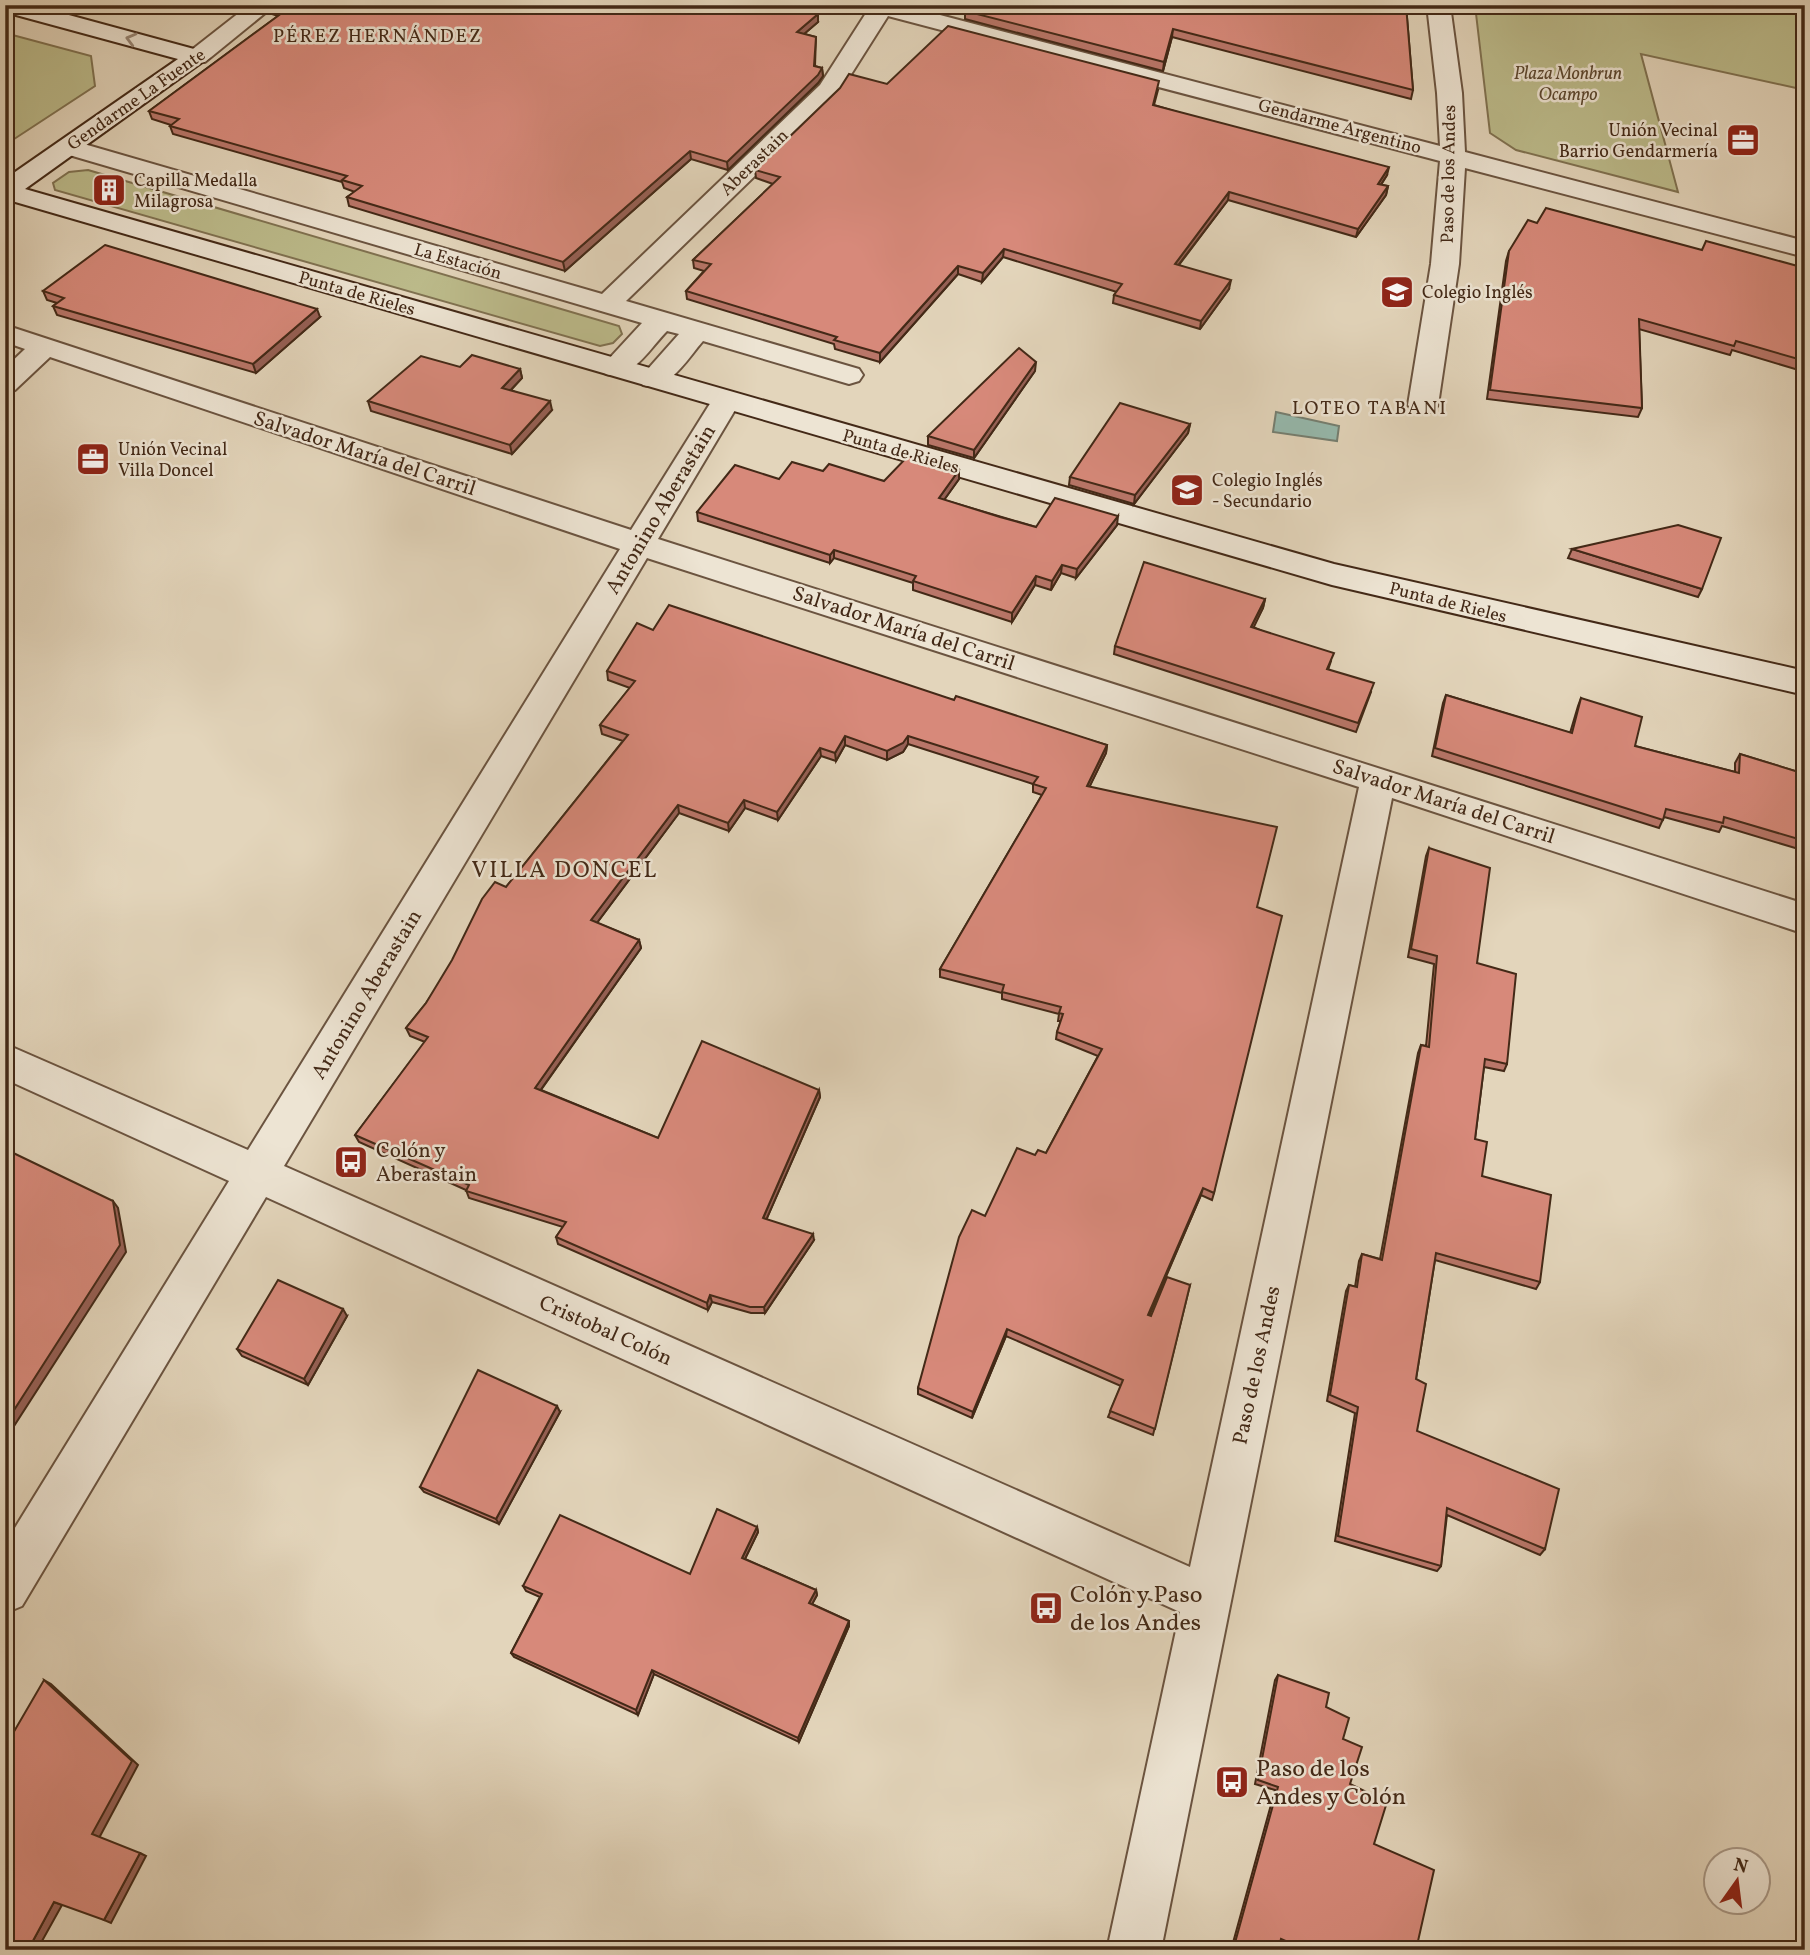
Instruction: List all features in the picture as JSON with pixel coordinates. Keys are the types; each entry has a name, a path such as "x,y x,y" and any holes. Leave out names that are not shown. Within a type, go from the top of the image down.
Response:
{"street":[{"path":"5,5 197,57"},
{"name":"Gendarme La Fuente","path":"5,191 197,57 264,5"},
{"name":"Paso de los Andes","path":"1423,405 1446,259 1451,155 1452,123 1438,5"},
{"name":"Gendarme Argentino","path":"879,6 1805,249"},
{"name":"Aberastain","path":"607,304 829,90 879,6"},
{"name":"La Estación","path":"68,148 849,375"},
{"name":"Punta de Rieles","path":"5,191 1332,574 1469,608 1805,683"},
{"path":"616,368 661,320"},
{"path":"653,379 697,331"},
{"name":"Salvador María del Carril","path":"5,333 639,544 1805,919"},
{"path":"5,384 45,346"},
{"name":"Antonino Aberastain","path":"5,1589 726,400"},
{"name":"Paso de los Andes","path":"1134,1950 1378,780"},
{"name":"Cristobal Colón","path":"5,1061 1207,1599"}],"green space":[{"name":"Plaza Monbrun Ocampo","path":"1475,5 1804,5 1805,90 1641,54 1678,192 1516,150 1490,133"},
{"path":"5,33 91,56 95,86 5,145"},
{"path":"88,170 619,326 622,334 613,343 600,346 55,190 53,183 69,172"}],"water":[{"path":"1276,412 1339,426 1337,441 1273,432"}],"building":[{"path":"266,5 785,5 818,14 797,32 816,37 814,66 822,68 818,75 727,162 690,151 563,262 347,197 362,186 342,180 347,176 170,126 179,119 149,111 286,10"},
{"path":"970,5 1406,5 1413,90 1173,29 1164,62 965,11"},
{"path":"948,26 1159,81 1153,105 1389,167 1378,184 1388,186 1358,229 1229,192 1175,264 1231,280 1201,321 1114,295 1122,284 1004,249 983,273 958,266 880,353 834,340 837,337 686,291 711,264 693,260 780,177 755,170 840,88 849,74 887,84"},
{"path":"1546,208 1702,250 1706,241 1805,268 1805,361 1736,341 1734,346 1639,319 1642,408 1490,390 1509,251 1528,220 1537,223"},
{"path":"105,245 317,309 253,364 53,306 64,298 43,291"},
{"path":"1019,348 1036,362 974,450 928,436"},
{"path":"472,355 520,369 502,388 550,401 510,445 368,401 421,356 460,367"},
{"path":"1120,403 1190,424 1135,495 1070,477"},
{"path":"908,456 959,470 939,498 1000,517 1036,527 1055,498 1118,516 1077,569 1062,565 1052,581 1036,576 1012,613 913,581 916,576 834,550 830,555 697,512 735,465 779,479 792,462 823,471 829,464 884,481"},
{"path":"1678,525 1721,538 1702,589 1572,549"},
{"path":"1144,562 1265,599 1251,627 1334,653 1327,669 1374,683 1358,723 1115,646"},
{"path":"669,605 954,700 956,696 1107,745 1087,786 1277,827 1257,907 1282,916 1214,1193 1203,1188 1148,1315 1151,1316 1167,1277 1190,1285 1155,1429 1110,1411 1123,1380 1007,1329 973,1412 918,1388 959,1237 972,1210 985,1216 1017,1148 1035,1155 1038,1150 1046,1153 1102,1049 1057,1032 1063,1014 1059,1013 1061,1007 1002,992 1004,985 940,969 1046,788 1033,784 1038,777 908,736 903,743 887,751 845,736 835,753 820,748 777,812 744,800 728,823 678,805 591,920 639,940 535,1088 658,1138 702,1041 819,1090 763,1218 813,1234 764,1307 750,1307 710,1295 707,1303 556,1237 566,1222 466,1191 469,1185 355,1135 428,1037 406,1028 426,1003 452,960 482,899 495,882 506,887 628,735 600,725 635,681 607,671 637,623 653,630"},
{"path":"1446,695 1572,733 1581,698 1642,717 1635,746 1739,773 1740,754 1805,774 1805,841 1724,817 1723,823 1666,809 1663,820 1435,748"},
{"path":"1429,848 1490,868 1477,963 1516,974 1507,1064 1485,1059 1475,1139 1487,1142 1482,1176 1551,1195 1540,1282 1436,1253 1416,1379 1426,1384 1417,1431 1559,1489 1545,1549 1447,1508 1441,1566 1338,1536 1358,1407 1330,1395 1349,1285 1357,1287 1362,1254 1382,1260 1421,1045 1429,1047 1437,956 1411,949"},
{"path":"5,1149 113,1201 120,1245 5,1424"},
{"path":"278,1280 343,1309 304,1379 237,1349"},
{"path":"478,1370 557,1406 496,1519 420,1487"},
{"path":"717,1509 757,1527 742,1558 816,1590 809,1603 849,1621 798,1738 652,1670 636,1710 511,1653 542,1594 523,1586 560,1515 690,1574"},
{"path":"1805,1637 1805,1711 1804,1711"},
{"path":"1278,1675 1329,1693 1326,1707 1349,1718 1343,1739 1362,1747 1350,1784 1387,1802 1374,1844 1434,1870 1416,1950 1306,1950 1281,1939 1278,1950 1233,1950 1278,1787 1258,1780"},
{"path":"44,1680 132,1761 92,1834 140,1853 104,1920 54,1902 28,1950 5,1950 5,1747"}],"place":[{"name":"Unión Vecinal Barrio Gendarmería","path":"1743,140"},
{"name":"Capilla Medalla Milagrosa","path":"109,190"},
{"name":"Colegio Inglés","path":"1397,292"},
{"name":"Unión Vecinal Villa Doncel","path":"93,459"},
{"name":"Colegio Inglés - Secundario","path":"1187,490"},
{"name":"Colón y Aberastain","path":"351,1162"},
{"name":"Colón y Paso de los Andes","path":"1046,1608"},
{"name":"Paso de los Andes y Colón","path":"1232,1782"}],"district":[{"name":"PÉREZ HERNÁNDEZ","path":"378,35"},
{"name":"LOTEO TABANI","path":"1370,407"},
{"name":"VILLA DONCEL","path":"565,869"}]}
